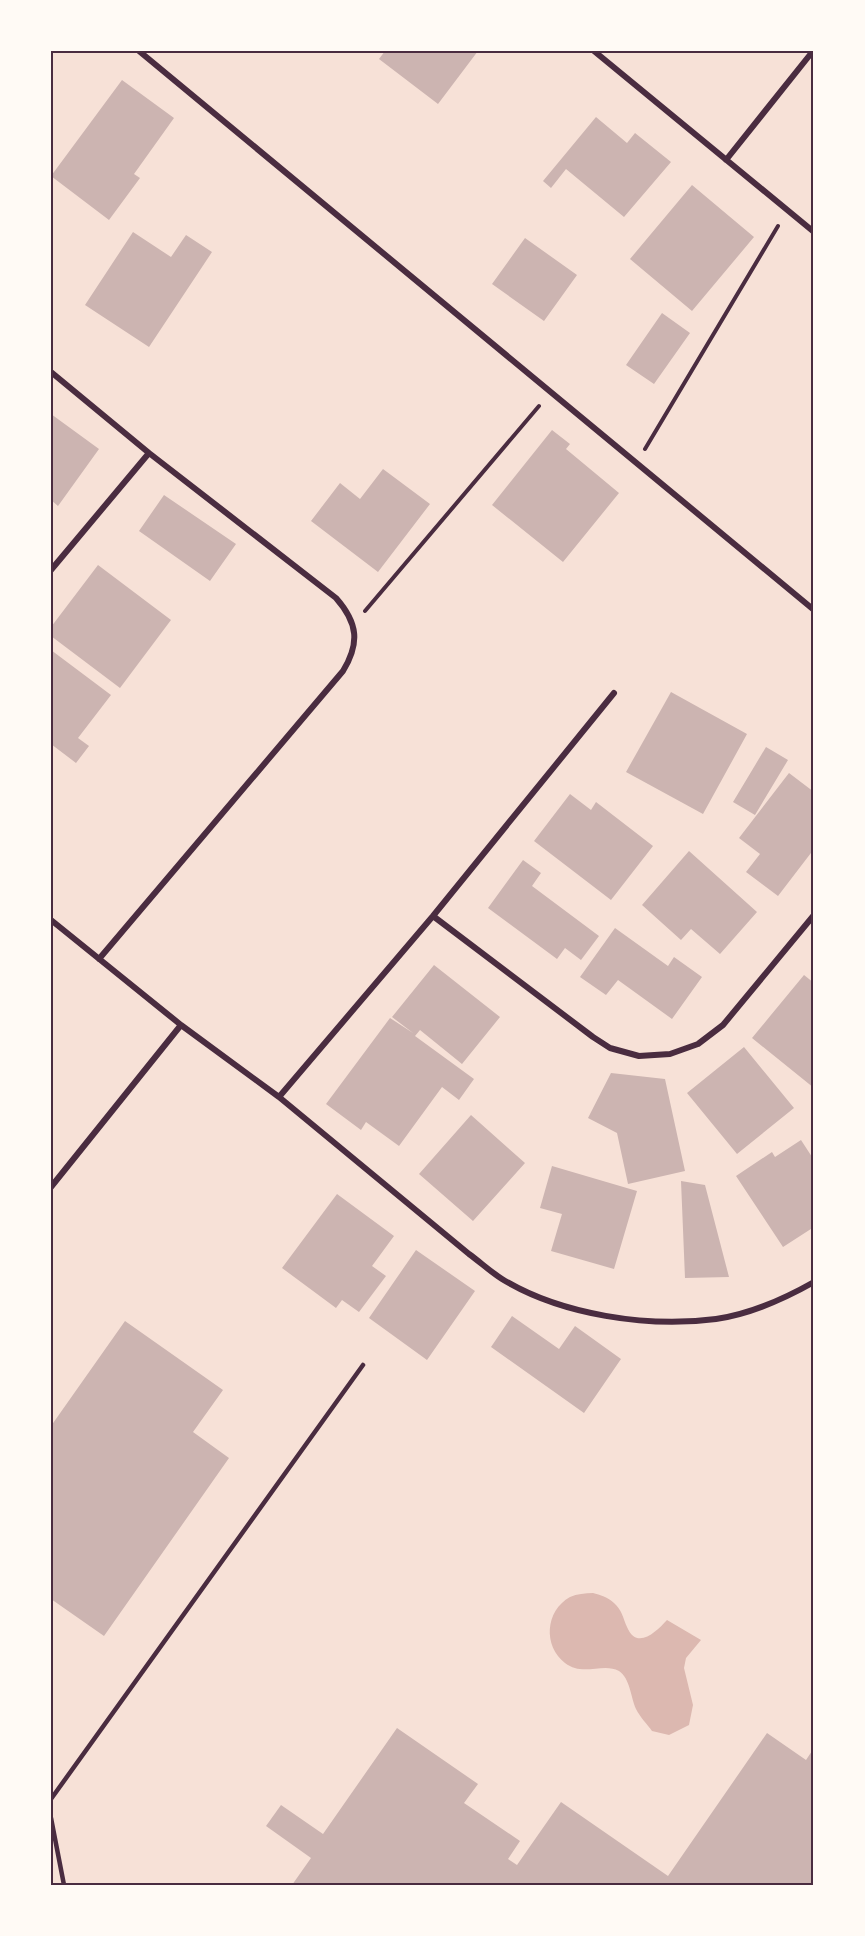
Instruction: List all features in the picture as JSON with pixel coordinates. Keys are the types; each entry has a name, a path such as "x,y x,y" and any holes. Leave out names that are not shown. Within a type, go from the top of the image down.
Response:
{"street":[{"path":"138,51 814,610"},
{"path":"594,51 814,232"},
{"path":"726,160 813,51"},
{"path":"51,372 149,453 336,598 347,610 353,625 355,641 351,657 343,671 99,959"},
{"path":"51,570 149,453"},
{"path":"279,1096 433,916 614,693"},
{"path":"433,916 610,1048 639,1056 653,1056 670,1054 698,1044 723,1025 814,915"},
{"path":"51,920 182,1024 279,1096 469,1254 502,1279 536,1296 581,1310 665,1322 717,1319 754,1310 791,1295 814,1282"},
{"path":"51,1187 182,1024"}],"lane":[{"path":"51,1799 363,1365"},
{"path":"51,1818 64,1885"}],"path":[{"path":"637,463 787,210"},
{"path":"353,625 550,392"}],"shaded area":[{"path":"593,1593 607,1598 617,1606 631,1634 636,1638 647,1637 667,1620 701,1640 686,1658 684,1668 693,1705 689,1725 669,1735 652,1731 636,1709 623,1674 606,1668 579,1669 565,1663 558,1656 550,1638 552,1620 556,1611 570,1597"}],"building":[{"path":"385,51 478,51 438,104 379,59"},
{"path":"122,80 174,118 134,174 140,178 109,220 51,176"},
{"path":"596,117 627,143 635,133 671,162 624,217 566,169 551,188 543,181"},
{"path":"692,185 754,237 692,311 630,259"},
{"path":"133,232 171,257 186,235 212,252 149,347 85,305"},
{"path":"525,238 577,275 544,321 492,284"},
{"path":"662,313 690,333 654,384 626,365"},
{"path":"51,414 99,449 58,506 51,500"},
{"path":"552,430 570,444 566,449 619,493 563,562 492,505"},
{"path":"383,469 430,504 378,572 311,521 340,483 360,499"},
{"path":"164,495 236,544 210,581 139,531"},
{"path":"98,565 171,620 120,688 51,636 51,627"},
{"path":"51,650 111,695 78,738 89,746 76,763 51,744"},
{"path":"671,692 747,734 703,814 626,772"},
{"path":"766,747 788,760 755,815 733,802"},
{"path":"789,773 814,792 814,849 778,896 746,872 760,854 739,838"},
{"path":"570,794 591,810 596,802 653,846 611,900 534,841"},
{"path":"689,851 757,912 720,954 691,929 681,940 642,905"},
{"path":"523,860 541,873 532,886 599,936 581,960 565,948 557,959 488,908"},
{"path":"615,928 668,966 674,957 702,977 672,1019 618,980 606,995 580,977"},
{"path":"434,965 500,1017 462,1064 420,1030 415,1036 474,1079 459,1100 442,1087 399,1146 366,1122 361,1130 326,1104 390,1018 413,1033 392,1017"},
{"path":"804,975 814,983 814,1020 811,1023 814,1025 814,1088 752,1038"},
{"path":"744,1047 794,1108 737,1154 687,1093"},
{"path":"611,1073 665,1079 685,1171 628,1184 617,1133 588,1118"},
{"path":"471,1115 525,1163 473,1221 419,1174"},
{"path":"801,1140 814,1160 814,1227 783,1247 736,1176 772,1152 775,1157"},
{"path":"552,1166 637,1191 614,1269 551,1251 562,1214 540,1208"},
{"path":"681,1181 705,1185 729,1277 685,1278"},
{"path":"337,1194 394,1236 372,1266 386,1276 359,1312 342,1300 336,1308 282,1268"},
{"path":"416,1250 475,1291 427,1360 369,1318"},
{"path":"512,1316 559,1349 575,1326 621,1359 584,1413 491,1347"},
{"path":"125,1321 223,1390 193,1432 229,1458 104,1636 51,1599 51,1426"},
{"path":"397,1728 478,1784 464,1803 520,1841 508,1859 517,1865 561,1802 668,1876 767,1733 806,1760 814,1748 814,1885 292,1885 311,1858 266,1826 281,1805 323,1834"}]}
